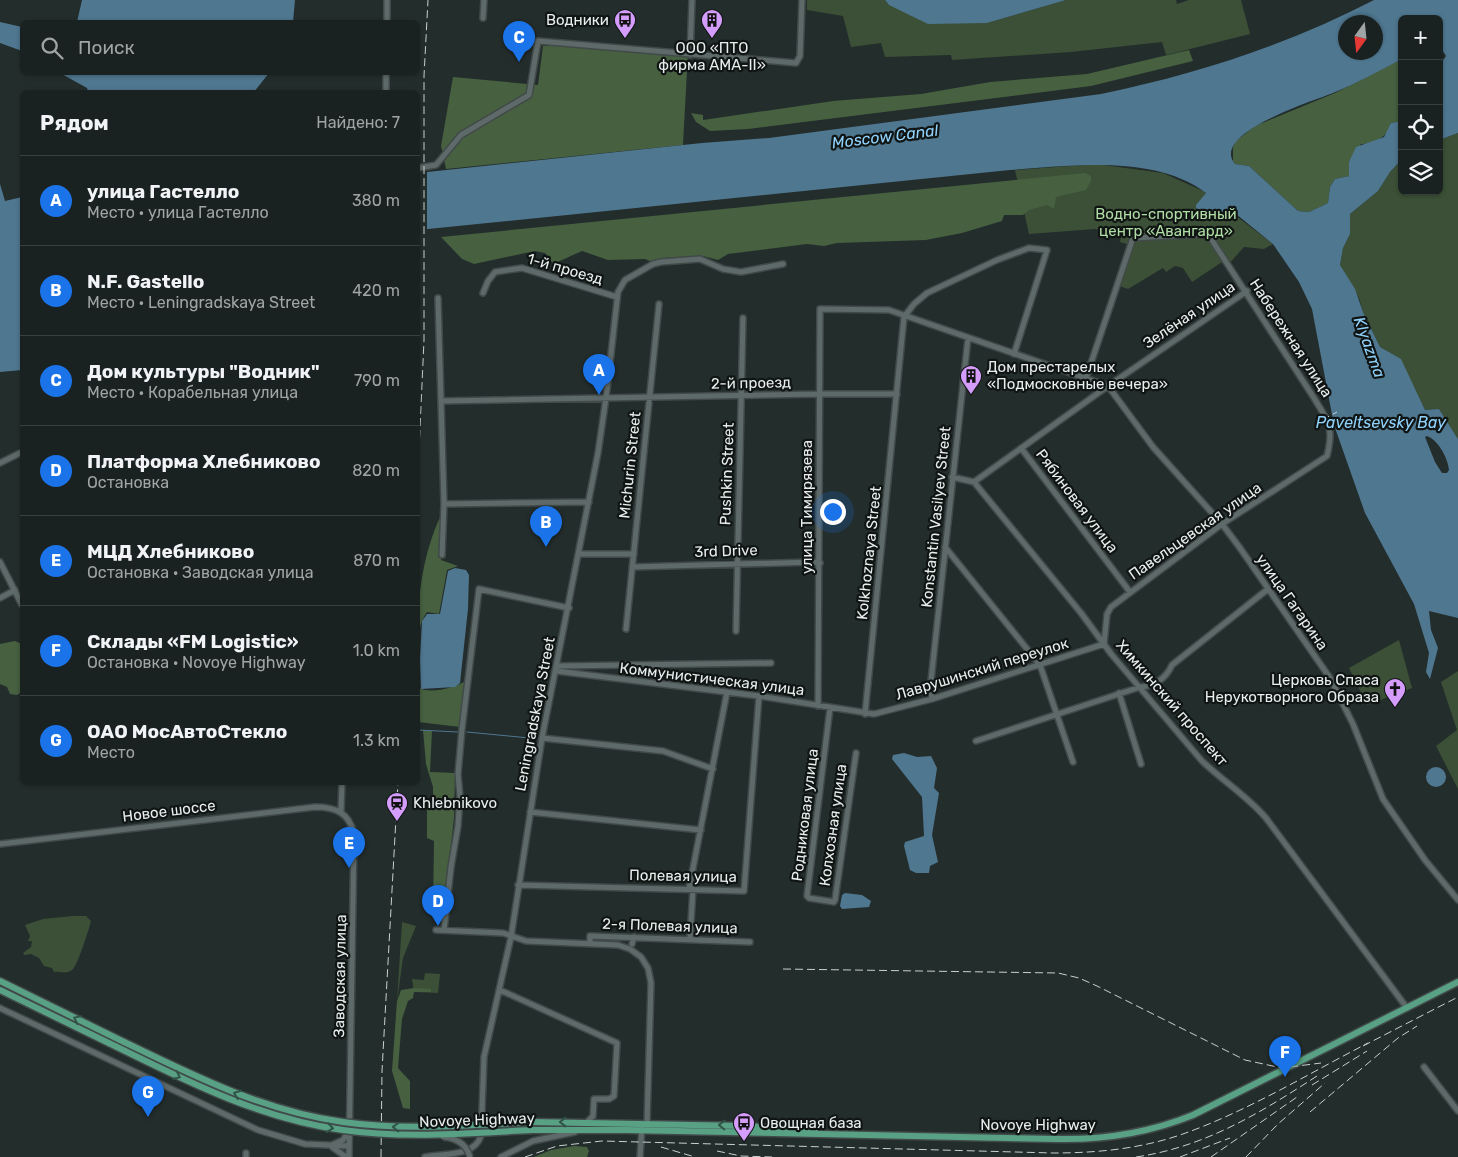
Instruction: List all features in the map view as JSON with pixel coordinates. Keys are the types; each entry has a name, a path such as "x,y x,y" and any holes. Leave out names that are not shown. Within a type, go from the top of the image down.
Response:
{"main road":[{"name":"Novoye Highway","path":"0,981 237,1095 283,1110 323,1119 364,1125 412,1127 532,1122 587,1122 599,1126"},
{"name":"Novoye Highway","path":"0,990 215,1094 281,1117 342,1130 412,1135 599,1126 643,1126 788,1135 854,1134 1082,1140 1157,1128 1216,1104 1458,982"}],"street":[{"path":"387,0 387,20"},
{"path":"483,18 484,0"},
{"path":"690,54 692,0"},
{"path":"420,168 436,165 455,140 488,117 525,99 529,95 538,41 796,63 800,56 802,0"},
{"path":"386,75 386,90"},
{"name":"Набережная улица","path":"1086,378 1133,238 1208,234 1228,266 1247,291 1326,418 1332,435 1328,456"},
{"path":"1014,354 1047,250 1029,248 997,260 927,293 914,304 904,317 1108,386"},
{"name":"1-й проезд","path":"483,293 488,280 495,272 522,268 617,297 625,280 653,264 661,262 700,259 723,268 741,272 783,264"},
{"name":"Зелёная улица","path":"974,482 1108,386 1247,291"},
{"name":"Leningradskaya Street","path":"425,1157 464,1154 475,1148 481,1136 484,1057 512,937 518,885 542,738 589,502 606,398 617,297"},
{"path":"438,298 444,504 442,555"},
{"name":"Michurin Street","path":"626,629 659,304"},
{"name":"улица Тимирязева","path":"818,706 820,309 889,310 904,317"},
{"name":"Kolkhoznaya Street","path":"865,714 904,317"},
{"name":"Pushkin Street","path":"736,631 736,563 744,318"},
{"name":"Konstantin Vasilyev Street","path":"932,699 930,690 968,338"},
{"name":"улица Гагарина","path":"1108,386 1153,447 1222,524 1330,678 1342,700 1374,778 1394,817 1458,900"},
{"name":"2-й проезд","path":"441,401 897,394"},
{"name":"Рябиновая улица","path":"1022,448 1130,592"},
{"path":"0,463 20,453"},
{"name":"Павельцевская улица","path":"1104,644 1108,610 1222,524 1328,456"},
{"path":"952,477 974,482"},
{"name":"Химкинский проспект","path":"974,482 1104,644 1202,761 1256,807 1407,1008"},
{"path":"444,504 589,502"},
{"path":"945,548 1040,665 1072,762"},
{"path":"579,554 634,554"},
{"path":"0,562 20,601"},
{"name":"3rd Drive","path":"632,567 736,563 820,563"},
{"path":"444,930 458,826 460,797 458,774 479,589 569,608"},
{"path":"976,741 1154,684 1168,673 1172,665 1268,589"},
{"path":"0,598 15,590"},
{"name":"Лаврушинский переулок","path":"865,714 884,712 932,699 1104,644"},
{"name":"Коммунистическая улица","path":"556,668 771,663"},
{"name":"Коммунистическая улица","path":"556,668 759,696 865,714"},
{"path":"690,938 691,889 727,692"},
{"path":"1119,694 1141,764"},
{"name":"Полевая улица","path":"518,885 744,891 759,696"},
{"name":"Родниковая улица","path":"830,708 807,896 809,898 835,901"},
{"path":"542,738 663,752 712,769"},
{"name":"Колхозная улица","path":"835,901 856,753"},
{"path":"341,811 342,785"},
{"name":"Новое шоссе","path":"0,844 315,807 332,808 341,811"},
{"name":"Заводская улица","path":"341,811 352,824 354,834 348,1157"},
{"path":"530,812 701,830"},
{"path":"436,930 503,933 526,941 618,945 630,949 641,957 648,968 651,989 640,1157"},
{"name":"2-я Полевая улица","path":"590,943 590,936 690,938 750,942"},
{"path":"632,944 634,937"},
{"path":"500,990 617,1043 614,1096 609,1099 594,1099 593,1116 599,1126 542,1138 501,1157"},
{"path":"0,1008 252,1128 294,1142 349,1146"},
{"path":"1424,1067 1458,1111"},
{"path":"587,1122 593,1116"},
{"path":"329,1146 343,1140 350,1128"},
{"path":"412,1135 452,1138 463,1144 470,1157"},
{"path":"329,1146 348,1157"}],"green space":[{"path":"807,0 885,0 889,5 987,23 1066,0 1176,0 1177,4 1189,0 1241,0 1250,34 1166,55 1162,42 1071,52 952,60 951,55 885,57 881,43 851,47 843,16 807,10"},
{"path":"543,46 616,46 688,52 683,145 446,169 441,146 453,77 538,85"},
{"path":"1189,50 1193,61 1091,86 748,129 710,131 696,122 691,113 703,115 703,120 833,101 921,94 990,82 1087,74"},
{"path":"1398,61 1398,122 1391,123 1390,128 1380,139 1361,144 1349,162 1349,176 1335,179 1330,187 1328,203 1309,212 1298,211 1249,166 1235,164 1233,161 1233,147 1236,141 1255,126 1335,93"},
{"path":"1458,133 1458,439 1439,409 1425,410 1400,359 1380,347 1363,312 1359,298 1340,265 1343,248 1350,234 1350,214 1378,191 1398,163 1398,195 1443,195 1443,139"},
{"name":"Водно-спортивный центр «Авангард»","path":"1096,164 1163,173 1203,191 1273,244 1264,249 1244,247 1228,265 1222,262 1192,282 1183,268 1175,266 1166,272 1163,268 1128,289 1114,284 1127,244 1120,242 1121,236 1095,229 1029,234 1015,170"},
{"path":"1085,173 1091,176 1091,181 1086,190 1056,197 1054,209 1047,205 1029,210 1023,215 1004,215 1002,221 962,233 926,240 837,243 824,246 807,244 728,254 718,260 703,256 665,258 652,262 645,259 608,260 582,251 553,264 545,253 535,251 474,264 462,259 441,237"},
{"path":"442,513 441,560 458,566 447,570 439,614 427,612 422,620 420,629 420,589 432,538"},
{"path":"1399,640 1412,688 1367,705 1349,668"},
{"path":"15,641 20,643 20,693 17,695 10,694 7,687 0,684 0,644"},
{"path":"1458,671 1458,789 1436,746 1457,730 1441,682"},
{"path":"466,681 460,727 420,722 420,688 442,689"},
{"path":"423,730 432,731 430,772 455,773 454,818 445,899 433,907 434,841 427,838 427,806 433,806 433,787 426,764"},
{"path":"86,916 91,921 80,954 71,971 54,972 52,968 44,966 39,958 31,954 24,955 23,953 31,947 32,941 28,941 30,936 25,925 43,919"},
{"path":"402,922 416,926 403,958 397,1001"},
{"path":"425,973 440,974 438,993 414,992 412,979 424,980"},
{"path":"414,988 431,989 431,992 414,992 413,998 408,1001 402,1019 398,1068 410,1081 410,1109 403,1108 392,1071 397,1001 401,990"},
{"path":"574,1146 587,1147 589,1151 587,1157 534,1157 551,1150"}],"water":[{"path":"82,0 295,0 293,20 77,20"},
{"path":"885,0 1066,0 987,23 928,24 889,5"},
{"path":"1374,0 1458,0 1458,133 1443,139 1443,60 1446,56 1443,51 1443,15 1398,15 1398,61 1342,89 1268,120 1250,130 1237,141 1231,152 1235,164 1249,166 1298,211 1309,212 1328,203 1330,187 1335,179 1349,176 1349,162 1356,147 1384,137 1391,123 1398,122 1398,163 1378,191 1350,214 1350,234 1343,248 1340,265 1355,289 1363,312 1380,347 1401,359 1425,410 1439,409 1458,439 1458,618 1429,611 1431,630 1438,648 1430,679 1426,672 1429,653 1414,604 1365,513 1334,425 1312,309 1299,282 1273,244 1236,214 1233,220 1217,218 1216,221 1196,208 1196,205 1206,193 1185,181 1162,172 1137,168 1111,165 1059,166 420,230 420,173 702,143 769,138 1101,94 1207,67 1275,44 1338,17 1338,60 1383,60 1383,15 1343,15","holes":["1427,436 1435,441 1445,455 1449,470 1447,473 1442,473 1435,462 1425,437"]},
{"path":"0,22 20,27 20,50 0,43"},
{"path":"64,75 267,75 256,90 88,90"},
{"path":"0,184 5,201 20,197 20,370 0,372"},
{"path":"455,568 466,570 469,575 468,609 460,683 455,687 421,689 422,621 427,614 440,614 448,571"},
{"path":"904,753 917,757 931,756 937,768 934,788 939,793 932,835 938,862 930,866 929,873 916,873 910,870 904,846 905,842 924,836 922,797 892,759 893,755"},
{"path":"1436,767 1443,770 1446,777 1443,784 1436,787 1429,784 1426,777 1429,770"},
{"path":"845,893 862,895 871,901 869,907 842,909 840,906 842,895"}],"pier":[{"path":"427,169 427,232 420,233 420,170"}],"waterway":[{"path":"420,730 458,732"},
{"path":"467,732 540,739"}],"railway":[{"path":"420,429 424,340 424,76 428,0"},
{"path":"1322,420 1337,412"},
{"path":"381,1157 382,1071 398,785"},
{"path":"783,969 1058,973 1079,978 1097,986 1245,1060 1282,1068 1321,1063"},
{"path":"1363,1046 1458,997"},
{"path":"1310,1112 1398,1038 1417,1026"},
{"path":"525,1157 557,1146 602,1141 1053,1153 1117,1149 1165,1140 1228,1116 1368,1043"},
{"path":"1312,1085 1367,1051"},
{"path":"1136,1157 1161,1152 1209,1137 1253,1115 1317,1076"},
{"path":"1246,1157 1278,1124 1325,1083"},
{"path":"1211,1157 1297,1097"},
{"path":"1180,1157 1230,1138"},
{"path":"661,1147 695,1157"},
{"path":"717,1151 741,1156 772,1157"}],"place":[{"name":"Водники","path":"625,39"},
{"name":"ООО «ПТО фирма АМА-II»","path":"712,39"},
{"name":"Дом культуры \"Водник\"","path":"519,62"},
{"name":"улица Гастелло","path":"599,395"},
{"name":"Дом престарелых «Подмосковные вечера»","path":"971,395"},
{"name":"N.F. Gastello","path":"546,547"},
{"name":"Церковь Спаса Нерукотворного Образа","path":"1395,708"},
{"name":"Khlebnikovo","path":"397,822"},
{"name":"МЦД Хлебниково","path":"349,868"},
{"name":"Платформа Хлебниково","path":"438,926"},
{"name":"Склады «FM Logistic»","path":"1285,1077"},
{"name":"ОАО МосАвтоСтекло","path":"148,1117"},
{"name":"Овощная база","path":"744,1142"}],"water label":[{"name":"Moscow Canal","path":"885,136"},
{"name":"Klyazma","path":"1370,347"},
{"name":"Paveltsevsky Bay","path":"1381,422"}]}
